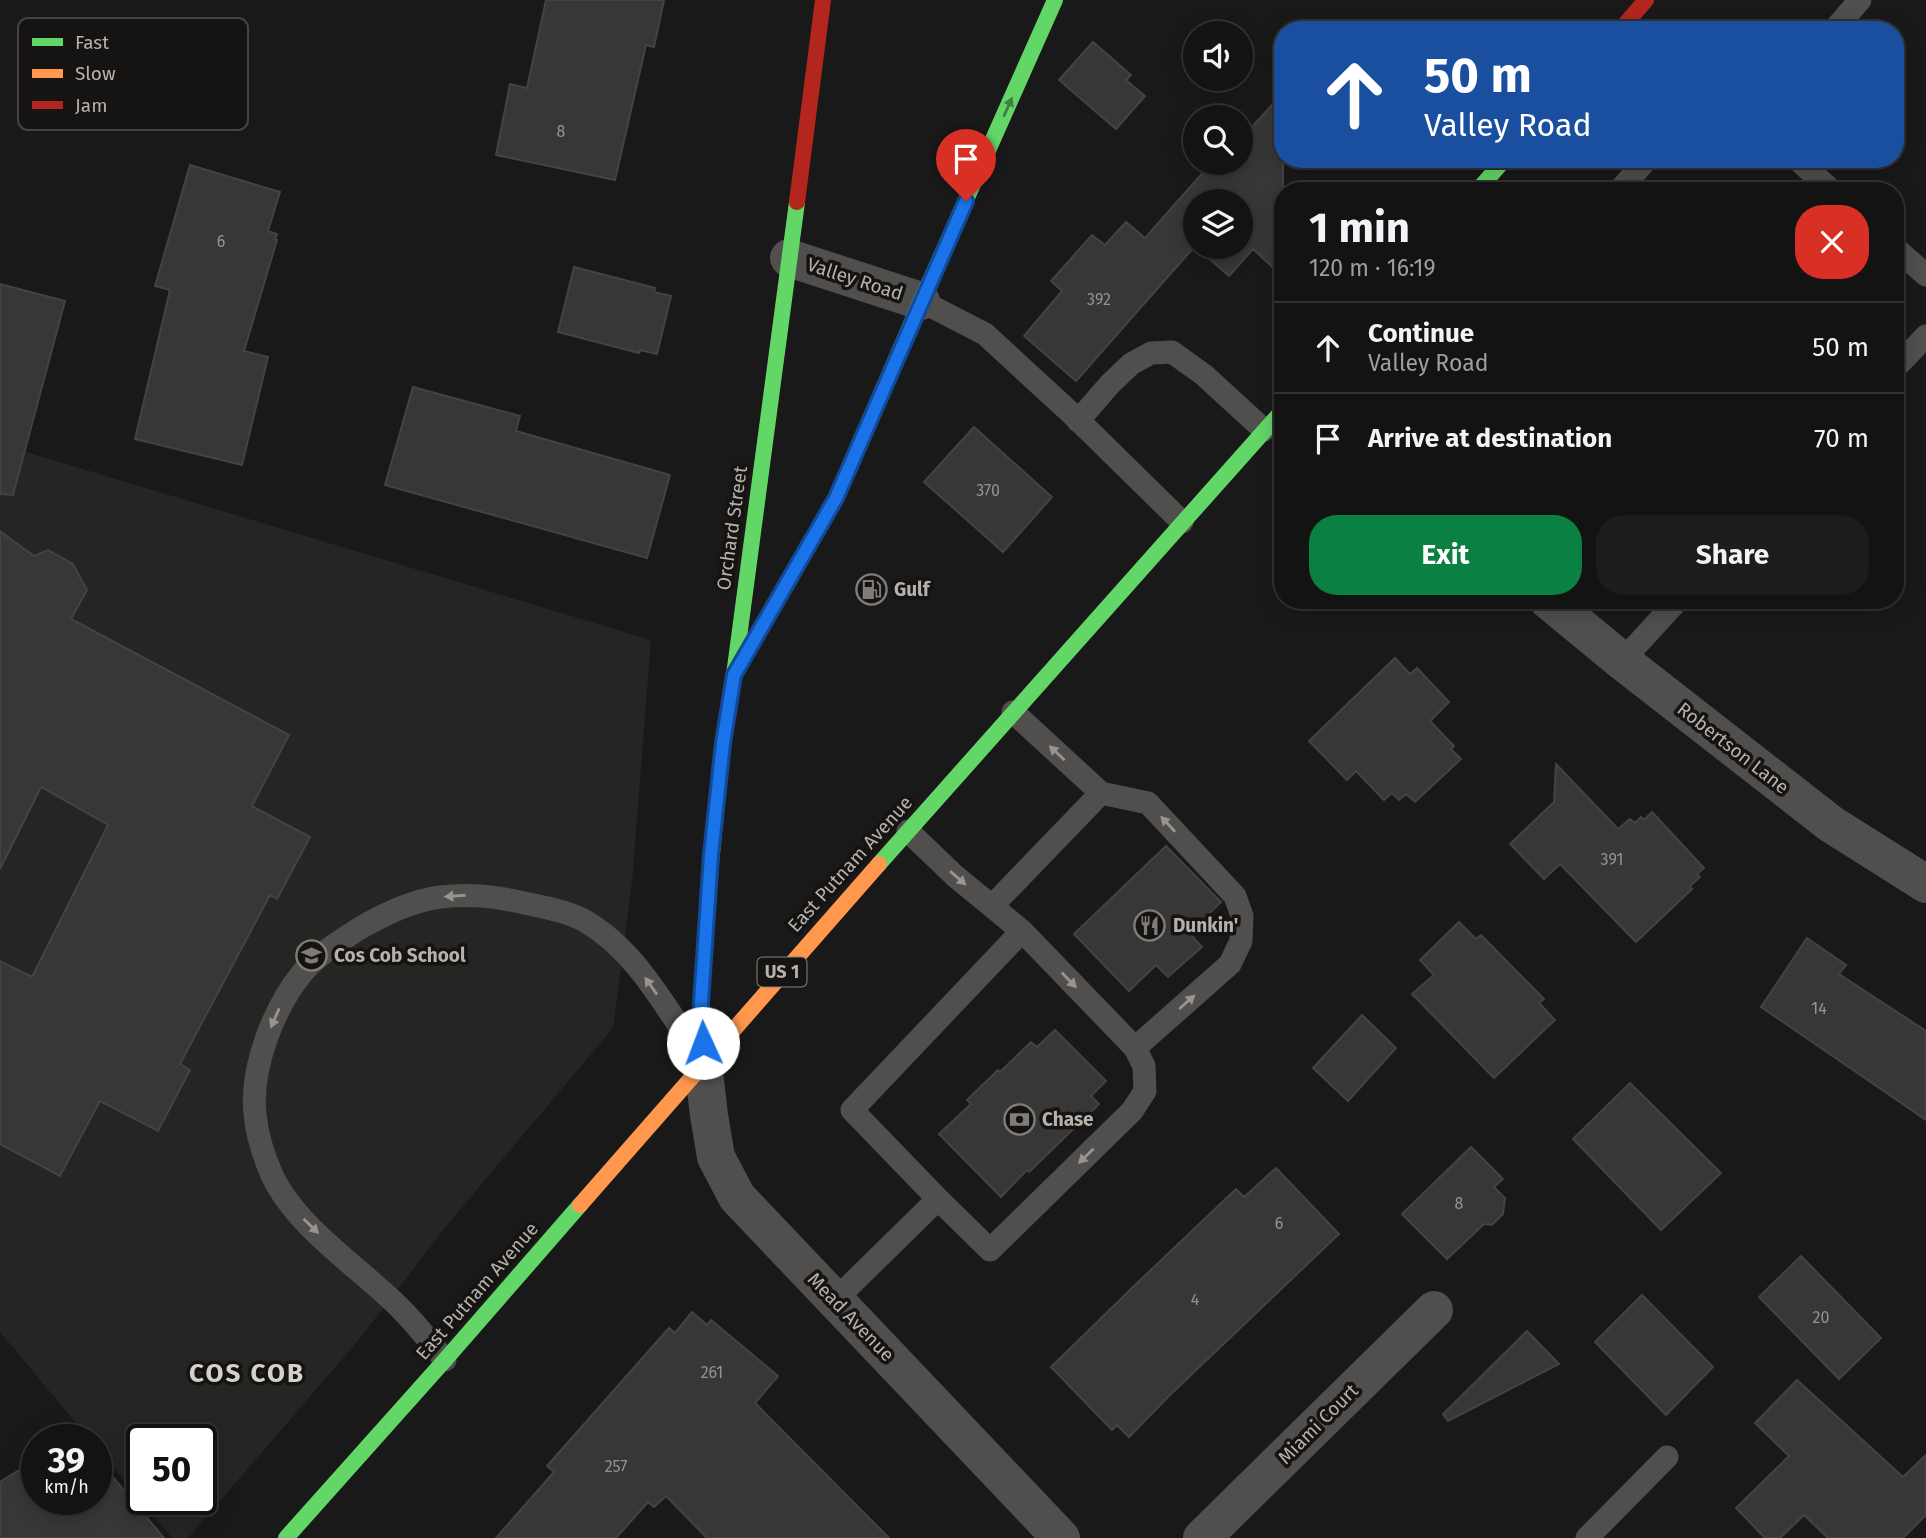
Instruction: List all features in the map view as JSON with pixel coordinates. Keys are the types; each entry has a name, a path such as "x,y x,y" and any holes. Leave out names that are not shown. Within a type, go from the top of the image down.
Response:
{"main road":[{"name":"Orchard Street","path":"704,1063 701,1003 711,855 723,743 822,0"},
{"name":"Valley Road","path":"734,675 836,498 1055,0"},
{"path":"1628,21 1646,0"},
{"path":"1485,182 1497,168"},
{"name":"East Putnam Avenue","path":"286,1538 1274,419"}],"street":[{"name":"Valley Road","path":"789,258 921,301"},
{"name":"Robertson Lane","path":"1559,609 1831,824 1926,884"},
{"name":"Mead Avenue","path":"704,1063 716,1157 737,1197 1061,1538"},
{"name":"Miami Court","path":"1202,1538 1434,1310"}],"lane":[{"path":"1842,21 1860,0"},
{"path":"1627,182 1639,168"},
{"path":"1807,168 1822,182"},
{"path":"1904,256 1926,275"},
{"path":"921,301 985,334 1182,522"},
{"path":"1904,358 1926,335"},
{"path":"1078,421 1131,364 1151,353 1172,352 1204,374 1264,430"},
{"path":"1622,661 1670,609"},
{"path":"1013,712 1101,793 1148,803 1235,896 1242,916 1241,941 1230,964 1135,1048"},
{"path":"992,906 1101,793"},
{"path":"908,831 955,876 1022,931 1135,1048 1144,1066 1144,1091 1132,1111 990,1250 852,1110 1022,931"},
{"path":"445,1360 400,1308 309,1226 288,1203 270,1172 254,1114 256,1082 263,1049 275,1018 288,992 305,970 373,920 409,905 438,897 469,895 510,899 583,920 608,937 635,963 704,1063"},
{"path":"835,1300 938,1199"},
{"path":"1587,1538 1667,1457"}],"shaded area":[{"name":"Cos Cob School","path":"0,444 651,640 632,882 613,1028 448,1224 357,1342 217,1504 217,1424 126,1424 126,1483 112,1466 112,1424 77,1424 0,1332"},
{"name":"Cos Cob School","path":"153,1515 208,1515 188,1538 172,1538"}],"building":[{"path":"546,0 664,0 654,47 646,45 615,180 496,155 510,84 527,88"},
{"path":"1093,42 1131,75 1126,80 1145,96 1116,129 1059,80"},
{"path":"1274,103 1274,168 1283,168 1283,182 1274,182 1274,269 1253,249 1253,189 1188,189 1201,175 1253,175 1253,126"},
{"path":"190,165 280,192 268,231 277,234 277,240 244,351 268,357 242,465 135,439 170,290 155,286"},
{"path":"1183,195 1184,259 1076,381 1024,336 1062,291 1051,281 1092,235 1105,245 1126,222 1145,238"},
{"path":"1210,259 1244,259 1229,276"},
{"path":"574,267 655,288 654,292 671,296 657,354 640,350 639,353 558,332"},
{"path":"0,284 65,301 13,495 0,494"},
{"path":"413,387 520,416 516,431 670,475 647,558 385,485"},
{"path":"974,427 1052,497 1003,552 924,482"},
{"path":"0,531 34,556 48,550 73,564 87,590 71,619 289,735 252,806 310,837 277,899 270,895 180,1064 190,1070 158,1131 100,1101 60,1176 0,1144 0,961 32,977 108,825 41,787 0,869"},
{"path":"1395,658 1410,674 1417,668 1449,702 1430,721 1454,746 1451,749 1461,759 1415,802 1406,794 1399,800 1392,793 1384,800 1356,771 1347,780 1309,741"},
{"path":"1556,764 1618,829 1630,819 1635,823 1641,817 1644,820 1652,812 1704,868 1697,874 1700,877 1690,886 1692,889 1636,942 1560,864 1544,879 1510,844 1554,802"},
{"path":"1166,846 1221,902 1189,933 1202,947 1168,977 1156,965 1129,991 1074,934"},
{"path":"1459,922 1476,939 1481,935 1544,999 1539,1003 1555,1020 1494,1078 1412,994 1434,975 1420,960"},
{"path":"1807,938 1846,965 1839,974 1926,1031 1926,1120 1761,1007"},
{"path":"1362,1015 1396,1048 1348,1101 1313,1068"},
{"name":"Chase","path":"1055,1030 1106,1081 1091,1096 1099,1104 1001,1197 939,1134 971,1104 967,1100 998,1070 1000,1072 1031,1042 1037,1047"},
{"path":"1630,1083 1721,1173 1661,1230 1573,1139"},
{"path":"1471,1147 1503,1179 1494,1187 1505,1198 1503,1214 1492,1225 1484,1224 1447,1259 1402,1214"},
{"path":"1276,1168 1339,1234 1129,1437 1117,1425 1112,1430 1051,1367 1236,1189 1244,1197"},
{"path":"1801,1256 1881,1338 1839,1379 1759,1297"},
{"path":"1642,1295 1713,1367 1666,1415 1595,1342"},
{"path":"692,1312 707,1325 711,1320 778,1376 755,1403 889,1538 707,1538 666,1496 654,1507 648,1502 616,1538 496,1538 554,1472 547,1466 669,1328 675,1333"},
{"path":"1527,1331 1559,1364 1448,1421 1443,1414"},
{"path":"1797,1380 1903,1477 1926,1455 1926,1515 1903,1538 1828,1538 1804,1515 1780,1538 1765,1538 1736,1508 1789,1456 1755,1423"},
{"path":"21,1469 21,1515 112,1515 112,1476 126,1493 126,1515 145,1515 164,1538 0,1538 0,1482"}],"traffic: fast":[{"path":"743,658 836,498 1055,0"},
{"path":"1485,182 1497,168"},
{"path":"708,893 723,743 797,202"},
{"path":"879,864 1274,420"},
{"path":"286,1538 580,1205"}],"traffic: slow":[{"path":"580,1205 879,864"}],"traffic: jam":[{"path":"797,202 823,0"},
{"path":"1628,21 1646,0"},
{"path":"703,1063 701,1004 708,893"}],"place":[{"name":"Gulf","path":"871,589"},
{"name":"Dunkin'","path":"1150,925"},
{"name":"Cos Cob School","path":"311,955"},
{"name":"Chase","path":"1019,1119"}],"district":[{"name":"COS COB","path":"247,1373"}],"route":[{"path":"703,1043 701,1003 711,855 723,743 734,675 836,498 966,201"}]}
